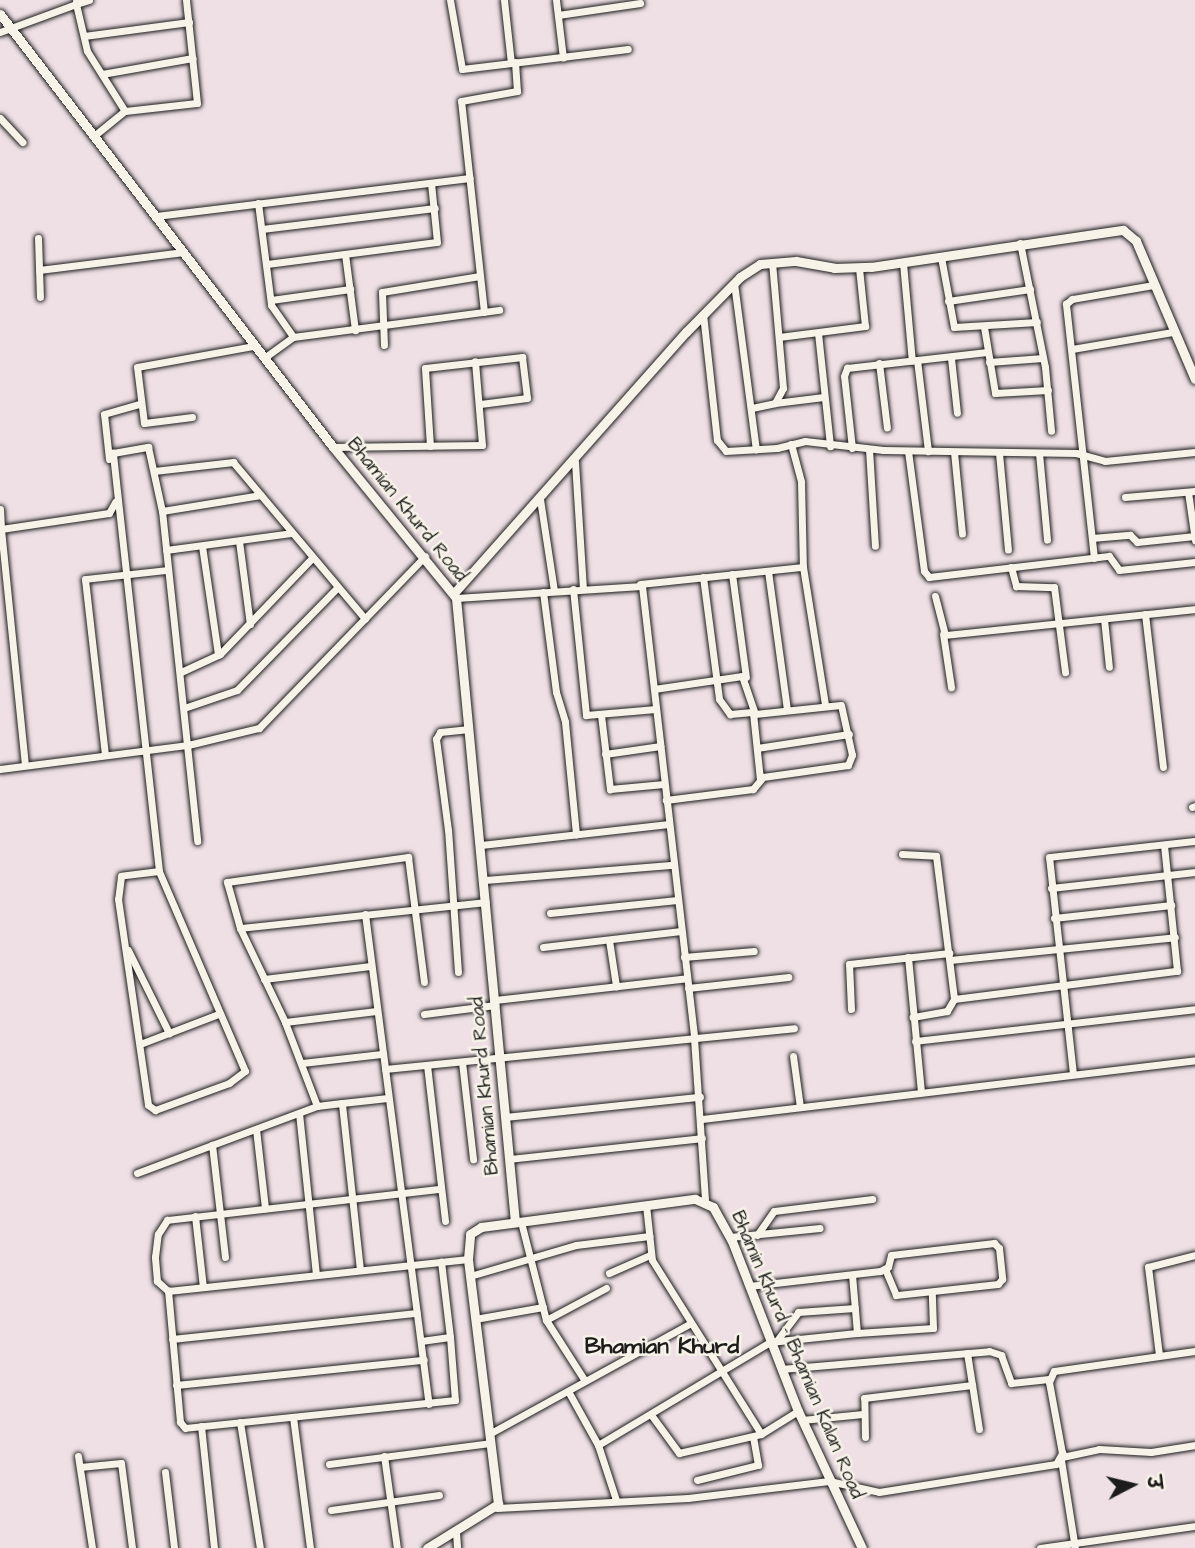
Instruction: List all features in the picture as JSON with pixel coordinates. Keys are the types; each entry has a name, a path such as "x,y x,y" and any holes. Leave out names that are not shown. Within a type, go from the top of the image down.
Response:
{"street":[{"path":"0,32 76,2 89,0"},
{"path":"94,135 125,111 196,104 186,0"},
{"path":"450,0 460,68 563,58 628,48"},
{"path":"484,312 461,100 517,91 504,0"},
{"path":"556,0 563,58"},
{"path":"76,2 89,56 125,111"},
{"path":"558,15 640,3"},
{"name":"Bhamian Khurd Road","path":"0,14 333,447 455,595 485,880 509,1159 518,1222"},
{"path":"84,36 189,22"},
{"path":"102,74 193,58"},
{"path":"0,118 3,126 22,142"},
{"path":"156,216 470,178"},
{"path":"267,264 437,242 431,183"},
{"path":"258,203 271,300 293,337"},
{"path":"262,229 435,208"},
{"path":"455,595 703,314 751,269 772,262 859,268 1123,230 1136,241 1195,379"},
{"path":"38,238 40,297"},
{"path":"1020,243 1043,358 1051,431"},
{"path":"39,270 184,253"},
{"path":"345,254 355,330"},
{"path":"942,257 954,327 1037,322"},
{"path":"772,262 784,378 775,403"},
{"path":"903,263 928,451"},
{"path":"779,337 865,326 859,268"},
{"path":"384,345 379,296 383,292 480,276"},
{"path":"734,283 756,450"},
{"path":"1094,558 1068,300 1153,285"},
{"path":"271,300 350,289"},
{"path":"948,300 1030,289"},
{"path":"264,358 293,337 499,310"},
{"path":"703,314 719,445 730,451 756,450 791,443 908,451 1039,453 1085,456 1105,461 1195,452"},
{"path":"984,327 995,393 1048,390"},
{"path":"1072,349 1173,332"},
{"path":"818,333 830,446"},
{"path":"192,416 145,423 135,370 140,365 254,346"},
{"path":"852,448 845,371 879,363 951,358 987,352"},
{"path":"430,446 424,368 521,356 527,398 480,404"},
{"path":"951,358 957,412"},
{"path":"989,362 1043,358"},
{"path":"333,447 482,445 475,361"},
{"path":"879,363 887,428"},
{"path":"752,408 824,397"},
{"path":"1,529 112,510 103,416 140,404"},
{"path":"791,443 801,482 803,566 825,705"},
{"path":"159,871 119,879 125,943 148,1105 153,1110 229,1083 245,1071 218,1014 159,871 113,453 148,447 162,511 197,841"},
{"path":"869,449 875,546"},
{"path":"908,451 926,575 1111,557 1119,570 1195,562"},
{"path":"954,452 962,534"},
{"path":"999,453 1008,550"},
{"path":"1039,453 1047,540"},
{"path":"153,471 230,461 261,495 336,589 365,619"},
{"path":"575,462 583,589"},
{"path":"1092,538 1132,535 1138,542 1195,537 1192,491 1125,497"},
{"path":"162,511 261,495"},
{"path":"540,499 554,590"},
{"path":"0,509 25,765"},
{"path":"166,550 291,533"},
{"path":"239,541 250,624"},
{"path":"202,545 218,655"},
{"path":"0,769 188,745 259,728 425,556"},
{"path":"181,672 218,655 311,559"},
{"path":"455,595 583,589 803,566"},
{"path":"1011,567 1016,586 1054,587 1065,672"},
{"path":"104,755 85,579 167,570"},
{"path":"768,570 787,710"},
{"path":"733,574 760,780"},
{"path":"666,800 753,789 760,780 848,765 849,734 844,708 825,705 752,713 724,710 715,680 702,578"},
{"path":"640,584 694,1038 702,1119 705,1200"},
{"path":"184,708 237,690 336,589"},
{"path":"573,589 586,714 656,709"},
{"path":"543,592 556,692 565,722 576,834"},
{"path":"935,596 951,687"},
{"path":"943,634 1195,608"},
{"path":"1145,614 1163,767"},
{"path":"1104,619 1109,667"},
{"path":"654,689 746,677"},
{"path":"601,715 610,790 664,784"},
{"path":"458,972 448,830 436,736 467,729"},
{"path":"757,748 849,734"},
{"path":"605,754 660,746"},
{"path":"481,845 669,824"},
{"path":"1073,1074 1054,918 1051,856 1195,841"},
{"path":"954,999 1174,973 1178,969 1164,845"},
{"path":"902,853 936,856 954,999 947,1011 913,1017"},
{"path":"317,1106 285,1022 240,928 227,887 229,879 408,857 424,982"},
{"path":"485,880 673,865"},
{"path":"1051,888 1195,872"},
{"path":"550,913 677,900"},
{"path":"240,928 486,902"},
{"path":"1054,918 1171,905"},
{"path":"365,914 398,1194 429,1404"},
{"path":"543,947 681,931"},
{"path":"851,1009 849,964 908,957 1058,951 1175,937"},
{"path":"609,940 615,986"},
{"path":"125,943 169,1033"},
{"path":"684,957 754,951"},
{"path":"908,957 920,1092"},
{"path":"264,979 370,966"},
{"path":"688,988 788,977"},
{"path":"424,1014 687,978"},
{"path":"915,1041 1195,1009"},
{"path":"285,1022 376,1011"},
{"path":"140,1044 218,1014"},
{"path":"385,1069 794,1028"},
{"path":"302,1063 381,1054"},
{"path":"793,1056 800,1107"},
{"path":"702,1119 1195,1060"},
{"path":"462,1062 472,1159"},
{"path":"427,1065 439,1189 445,1221"},
{"path":"136,1173 317,1106 388,1097"},
{"path":"505,1117 699,1097"},
{"path":"342,1103 360,1270"},
{"path":"299,1113 316,1275"},
{"path":"257,1129 265,1208"},
{"path":"509,1159 702,1138"},
{"path":"212,1145 225,1257"},
{"path":"439,1189 167,1220 158,1234 156,1277 167,1291 182,1426 240,1423 429,1404 456,1398 441,1262"},
{"path":"757,1235 774,1211 872,1199"},
{"name":"Bhamin Khurd - Bhamian Kalan Road","path":"468,1259 468,1240 475,1229 646,1205 705,1200 730,1237 774,1340 781,1369 800,1416 862,1548"},
{"path":"646,1205 650,1255 757,1436 758,1465 697,1480"},
{"path":"195,1216 202,1287"},
{"path":"518,1222 546,1320 585,1381"},
{"path":"730,1237 820,1228"},
{"path":"470,1276 576,1245 649,1236"},
{"path":"998,1245 1001,1282 932,1292 896,1295 886,1269 891,1255 998,1245"},
{"path":"609,1273 650,1255"},
{"path":"1159,1355 1148,1267 1195,1255"},
{"path":"167,1291 468,1259 498,1508"},
{"path":"749,1286 886,1269"},
{"path":"852,1275 857,1333"},
{"path":"546,1320 606,1288"},
{"path":"774,1340 933,1328 932,1292"},
{"path":"475,1319 543,1307"},
{"path":"598,1445 652,1416 719,1370 774,1340 798,1312 855,1308"},
{"path":"172,1339 417,1313"},
{"path":"329,1464 490,1439 585,1381 691,1323"},
{"path":"421,1341 450,1337"},
{"path":"781,1369 967,1353 1001,1355 1011,1383 1049,1379 1063,1368 1195,1351"},
{"path":"967,1353 979,1429"},
{"path":"176,1385 424,1360"},
{"path":"1049,1379 1074,1546"},
{"path":"865,1437 864,1398 972,1385"},
{"path":"568,1391 598,1445 616,1500"},
{"path":"652,1416 677,1453 757,1436 800,1416 863,1414"},
{"path":"293,1417 310,1548"},
{"path":"240,1423 260,1548"},
{"path":"201,1426 214,1548"},
{"path":"427,1548 498,1508 688,1498 829,1481 867,1491 891,1491 1006,1474 1099,1449 1151,1452 1195,1446"},
{"path":"78,1456 92,1548"},
{"path":"384,1456 397,1548"},
{"path":"80,1467 121,1464 132,1548"},
{"path":"164,1472 174,1548"},
{"path":"331,1510 439,1495"},
{"path":"1040,1548 1074,1546 1195,1526"},
{"path":"456,1532 457,1548"}],"district":[{"name":"Bhamian Khurd","path":"662,1346"}]}
